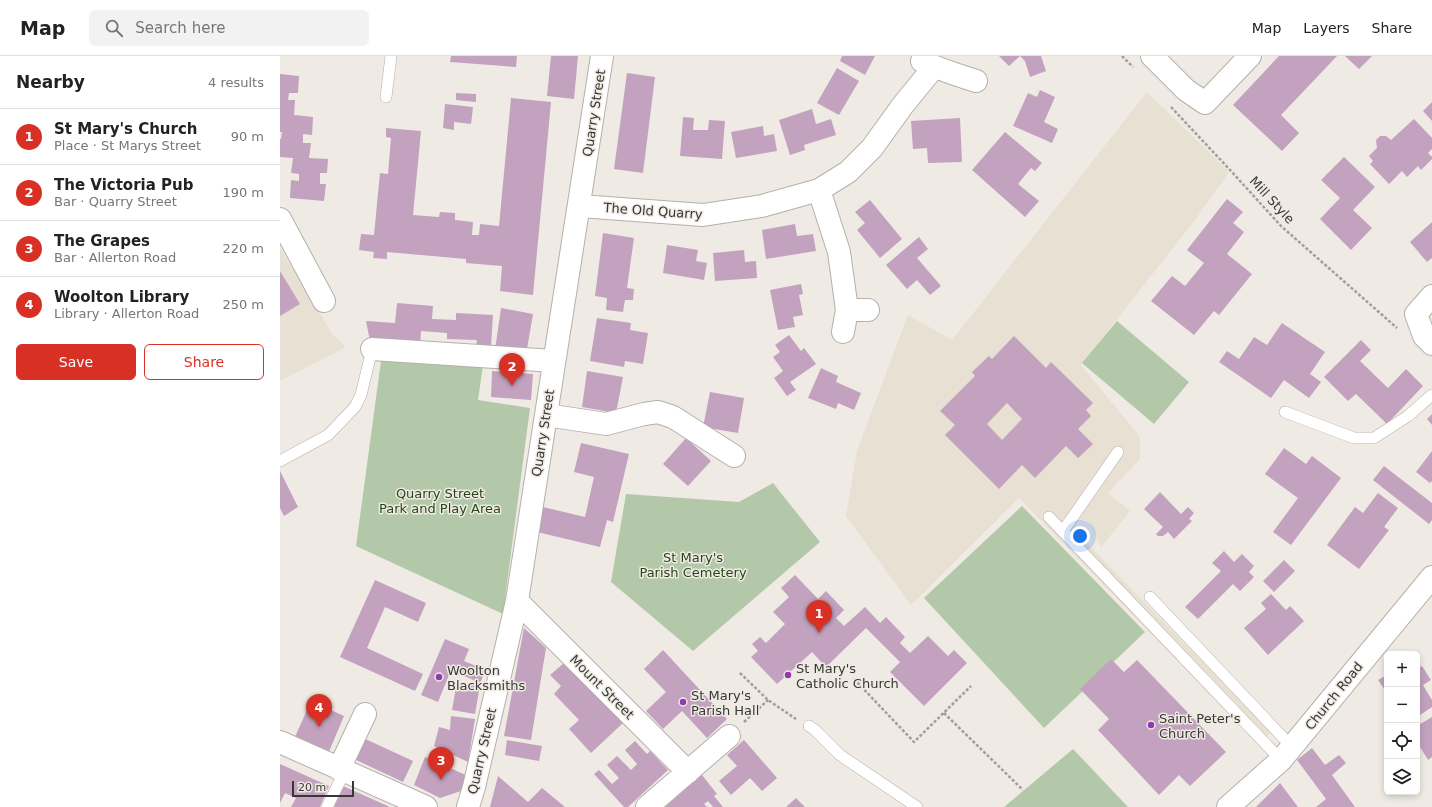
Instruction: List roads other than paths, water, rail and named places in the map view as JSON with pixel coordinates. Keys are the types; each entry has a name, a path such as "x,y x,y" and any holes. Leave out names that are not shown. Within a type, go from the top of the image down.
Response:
{"street":[{"name":"Quarry Street","path":"468,807 474,787 517,601 554,361 580,206 602,56"},
{"path":"1152,56 1186,90 1205,102 1250,56"},
{"name":"The Old Quarry","path":"580,206 702,215 762,206 819,190 848,172 872,148 903,105 928,64 976,81"},
{"path":"819,190 857,310 843,332"},
{"path":"280,219 324,301"},
{"path":"1428,340 1416,314 1432,296"},
{"path":"372,349 554,361"},
{"path":"546,415 606,424 658,412 672,417 734,456"},
{"name":"Church Road","path":"1228,807 1287,754 1432,577"},
{"name":"Mount Street","path":"517,601 688,772"},
{"path":"342,770 365,714"},
{"path":"647,807 729,736"},
{"path":"280,742 426,807"}],"lane":[{"path":"386,97 391,56"},
{"path":"280,461 328,435 355,407 361,395 372,349"},
{"path":"1285,412 1354,438 1374,438 1408,416 1432,395"},
{"path":"1063,532 1118,452"},
{"path":"1049,517 1287,754"},
{"path":"1150,597 1287,754"},
{"path":"809,726 840,755 917,807"},
{"path":"328,807 342,770"}],"place":[{"name":"The Victoria Pub","path":"512,386"},
{"name":"St Mary's Church","path":"819,633"},
{"name":"St Mary's Catholic Church","path":"788,675"},
{"name":"Woolton Blacksmiths","path":"439,677"},
{"name":"St Mary's Parish Hall","path":"683,702"},
{"name":"Saint Peter's Church","path":"1151,725"},
{"name":"Woolton Library","path":"319,727"},
{"name":"The Grapes","path":"441,780"}],"park label":[{"name":"Quarry Street Park and Play Area","path":"440,500"},
{"name":"St Mary's Parish Cemetery","path":"693,564"}]}
